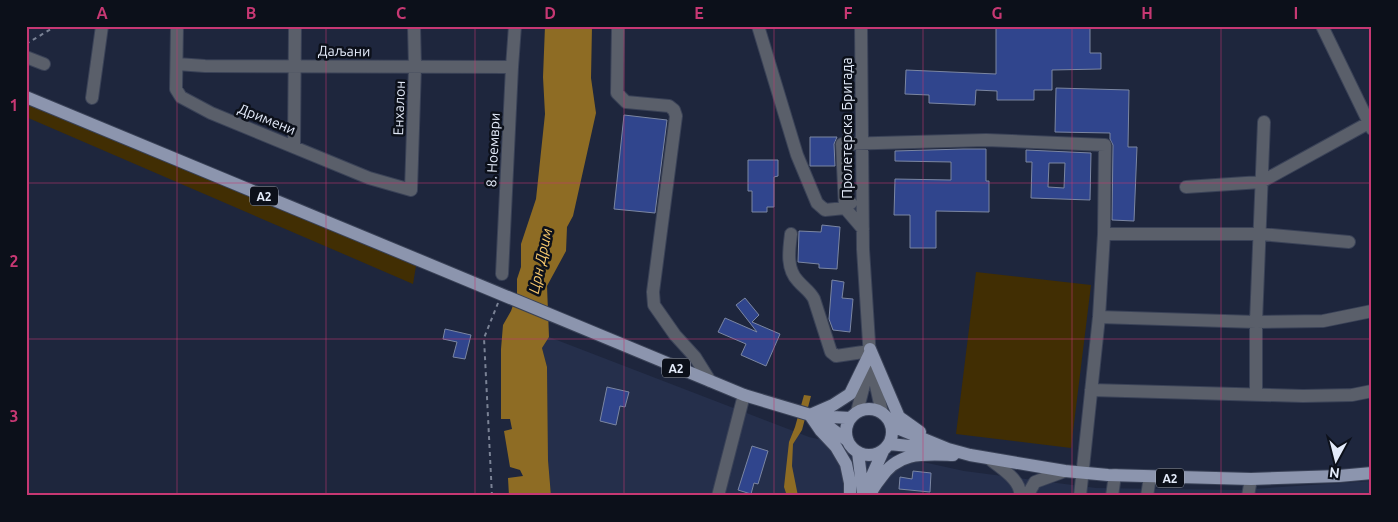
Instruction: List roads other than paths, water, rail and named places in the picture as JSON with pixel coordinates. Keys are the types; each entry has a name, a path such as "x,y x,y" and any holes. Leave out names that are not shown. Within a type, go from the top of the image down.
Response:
{"main road":[{"name":"A2","path":"26,97 564,322 744,395 811,415 848,441 858,452 874,454 886,447 948,449"},
{"path":"850,496 850,483 846,464 836,447 821,431 811,415 850,394 870,353"},
{"path":"870,353 899,417 919,431 970,455"},
{"name":"A2","path":"811,415 854,415 865,409 874,409 882,412"},
{"path":"863,496 892,434 892,426 882,412"},
{"path":"848,441 847,426 854,415"},
{"name":"A2","path":"892,426 948,449 970,455 1081,473 1115,476 1251,479 1372,473"},
{"path":"858,452 863,496"},
{"path":"870,496 883,473 895,461 920,454 970,455"}],"street":[{"path":"92,98 102,26"},
{"name":"Дримени","path":"177,26 176,89 181,97 211,112 369,178 411,190"},
{"path":"294,147 295,26"},
{"name":"Енхалон","path":"411,190 415,67 414,26"},
{"name":"8. Ноември","path":"502,274 515,26"},
{"path":"618,26 617,93 626,102 669,106 674,110 676,116 653,292 654,305 675,335 695,357 710,381"},
{"path":"758,26 797,156 817,204 825,210 845,208 862,192"},
{"name":"Пролетерска Бригада","path":"861,26 863,249 870,353"},
{"path":"1186,187 1261,182 1371,124 1322,26"},
{"path":"26,57 44,64"},
{"name":"Даљани","path":"177,64 205,66 512,67"},
{"path":"1256,394 1256,322 1264,122"},
{"path":"863,229 845,208 842,144 986,140 1105,145 1104,234 1100,317 1081,473 1080,496"},
{"path":"791,234 789,267 793,276 810,292 814,299 831,352 836,356 870,353"},
{"path":"1104,234 1260,234 1349,242"},
{"path":"1100,317 1256,322 1323,321 1372,311"},
{"path":"870,353 882,412"},
{"path":"854,415 870,353"},
{"path":"1091,390 1303,396 1352,395 1372,391"},
{"path":"718,496 744,395"},
{"path":"990,459 1015,480 1021,492 1020,496"},
{"path":"1027,496 1035,482 1065,471"},
{"path":"1112,496 1115,476"},
{"path":"1147,496 1150,477"},
{"path":"1248,496 1251,479"}],"water":[{"name":"Црн Дрим","path":"545,26 592,26 591,78 596,113 573,216 567,227 566,251 547,286 549,337 542,348 547,367 548,460 551,496 509,496 508,478 523,476 520,470 510,467 504,431 512,429 510,419 501,419 501,349 503,325 511,311 517,294 517,279 521,267 521,244 536,199 545,114 543,77"},
{"path":"804,395 811,396 802,430 793,444 792,466 798,496 787,496 784,487 789,442"}]}
